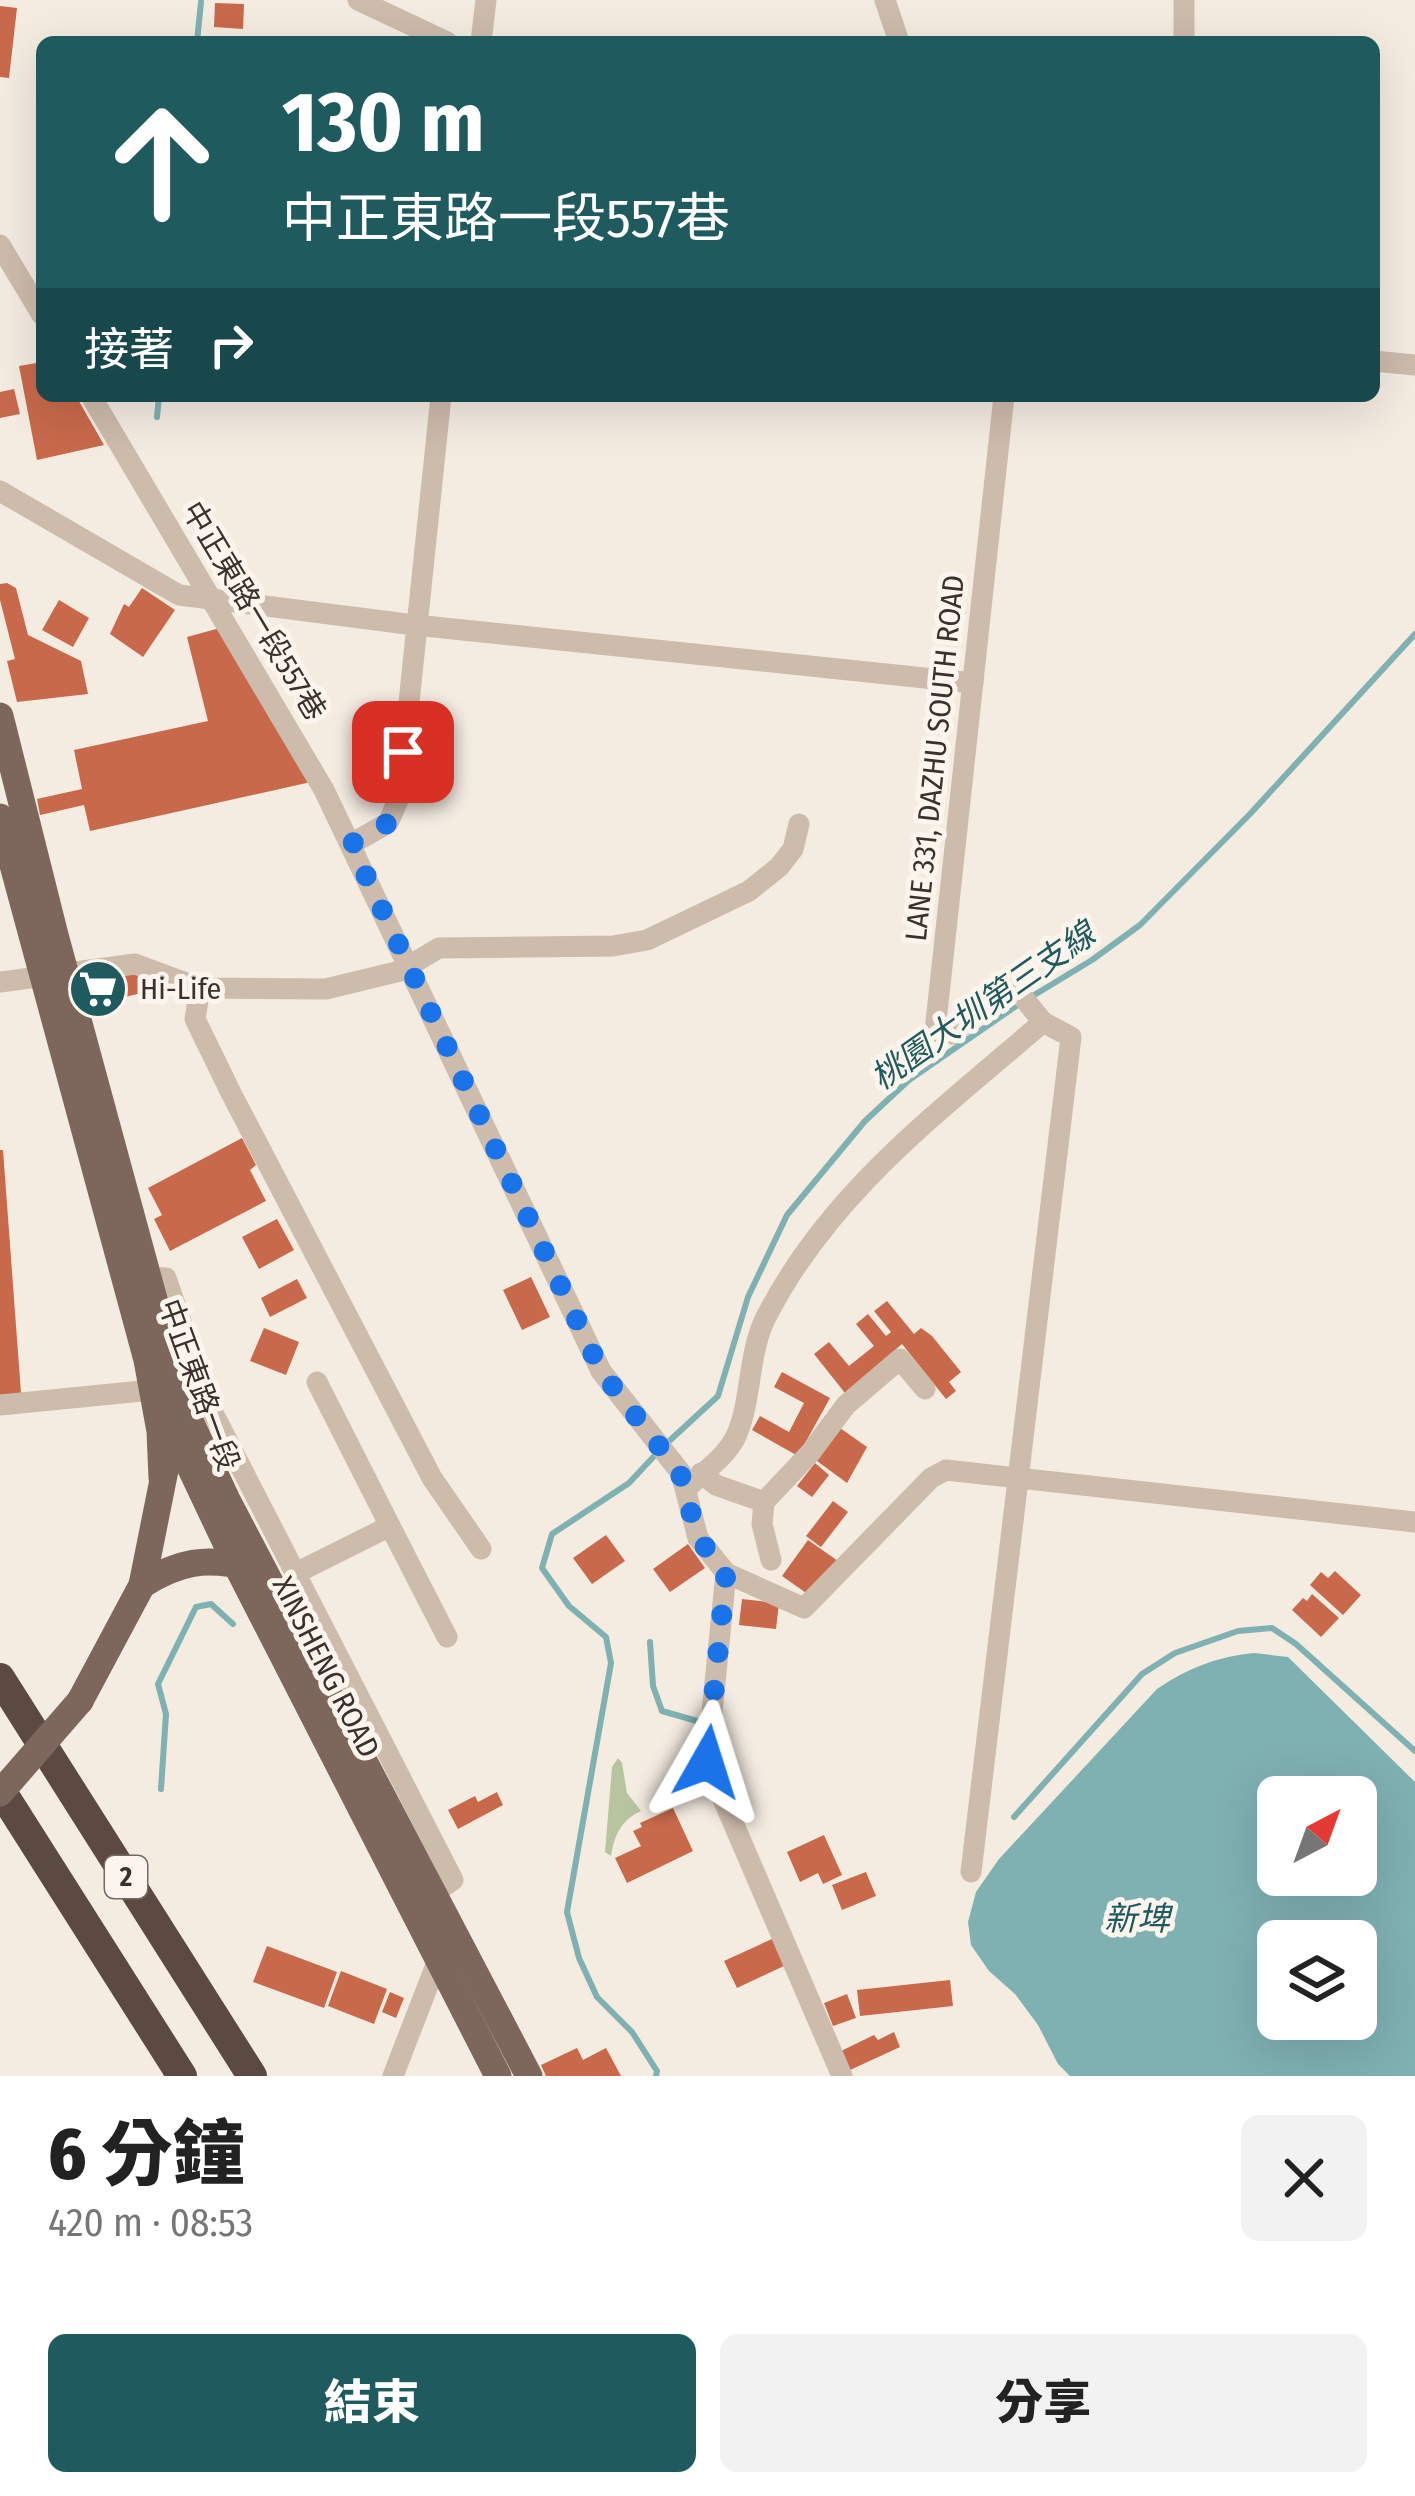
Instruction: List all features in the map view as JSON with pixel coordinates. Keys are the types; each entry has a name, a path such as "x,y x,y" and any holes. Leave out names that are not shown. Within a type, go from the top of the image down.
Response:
{"highway":[{"name":"2","path":"0,1678 252,2076"},
{"name":"2","path":"0,1791 177,2076"}],"main road":[{"path":"0,716 54,975 136,1279 183,1406 264,1573"},
{"path":"2,832 54,975"},
{"name":"中正東路一段","path":"136,1279 162,1478"},
{"name":"中正東路一段","path":"136,1279 160,1360 175,1435 236,1564"},
{"path":"0,1791 80,1701 142,1585 162,1478 183,1406"},
{"path":"142,1585 169,1567 211,1561 236,1564"},
{"name":"XINSHENG ROAD","path":"236,1564 264,1573 423,1901 439,1957 498,2076"},
{"name":"XINSHENG ROAD","path":"236,1564 423,1901 529,2076"}],"street":[{"path":"358,0 434,36"},
{"path":"482,36 486,0"},
{"path":"885,0 897,36"},
{"path":"1184,0 1184,36"},
{"path":"0,245 36,305"},
{"path":"1380,362 1415,365"},
{"name":"中正東路一段557巷","path":"95,402 324,790 601,1371 651,1437 690,1478"},
{"path":"351,844 388,823 399,798 440,402"},
{"name":"LANE 331, DAZHU SOUTH ROAD","path":"1003,402 935,1031 952,1034 1013,985 1043,1022"},
{"path":"0,491 179,595 415,625 973,683"},
{"path":"0,982 135,964 200,988 326,989 400,971 439,948 613,946 647,940 749,891 793,849 800,824"},
{"path":"200,988 195,1018 230,1094 432,1478 482,1549"},
{"path":"690,1478 716,1463 736,1434 765,1320 834,1213 874,1167 1043,1022 1071,1037 971,1872"},
{"path":"136,1279 166,1278 211,1408 454,1880 423,1901"},
{"path":"771,1560 762,1523 764,1502 811,1452 846,1405 900,1359 925,1389"},
{"path":"317,1382 447,1637"},
{"path":"0,1405 152,1390"},
{"path":"690,1478 698,1538 726,1573 804,1609 931,1478 946,1470 1415,1522"},
{"path":"690,1478 764,1502"},
{"path":"296,1573 390,1526"},
{"path":"726,1573 707,1762 842,2076"},
{"path":"393,2076 439,1957"}],"green space":[{"path":"618,1758 627,1793 641,1811 620,1829 611,1856 605,1852 612,1767"}],"water":[{"name":"新埤","path":"1254,1653 1288,1657 1415,1782 1415,2076 1070,2076 1015,1994 989,1971 971,1945 968,1922 976,1892 999,1859 1157,1689 1203,1665"}],"building":[{"path":"215,3 244,4 243,29 214,27"},
{"path":"0,6 17,8 9,78 0,77"},
{"path":"36,363 36,402 79,402 104,445 37,460 19,366"},
{"path":"14,389 20,414 0,418 0,392"},
{"path":"0,584 16,588 28,635 81,661 88,694 17,702 7,661 15,659 0,600"},
{"path":"142,588 175,610 143,657 110,634 124,604 129,607"},
{"path":"59,600 89,618 73,647 42,630"},
{"path":"220,628 311,782 90,831 84,805 40,815 37,799 82,789 74,750 208,721 187,637"},
{"path":"136,967 142,993 89,1005 83,979"},
{"path":"242,1138 256,1165 250,1170 266,1201 170,1251 154,1219 162,1215 148,1188"},
{"path":"0,1150 21,1393 0,1395"},
{"path":"277,1219 294,1250 259,1269 242,1237"},
{"path":"531,1277 550,1317 522,1330 503,1290"},
{"path":"297,1279 307,1298 270,1317 261,1298"},
{"path":"887,1301 914,1334 921,1328 932,1336 961,1372 949,1382 956,1391 946,1399 902,1344 845,1393 814,1354 829,1342 849,1366 874,1346 856,1324 868,1314 886,1336 891,1332 874,1311"},
{"path":"264,1328 299,1342 286,1375 250,1361"},
{"path":"782,1372 830,1398 798,1456 752,1430 760,1416 789,1432 804,1403 774,1387"},
{"path":"840,1428 867,1447 847,1483 817,1461"},
{"path":"815,1463 829,1475 812,1497 797,1486"},
{"path":"833,1501 848,1512 821,1547 806,1536"},
{"path":"606,1535 625,1561 592,1584 573,1558"},
{"path":"808,1540 838,1561 809,1595 782,1576"},
{"path":"688,1544 705,1568 670,1592 653,1569"},
{"path":"1335,1571 1361,1595 1343,1615 1310,1585 1321,1572 1328,1578"},
{"path":"1312,1594 1339,1618 1321,1637 1292,1610"},
{"path":"742,1599 779,1603 776,1629 739,1625"},
{"path":"497,1792 503,1805 458,1829 448,1810 475,1796 478,1802"},
{"path":"673,1808 693,1851 627,1883 615,1858 641,1846 633,1831 642,1827 640,1823"},
{"path":"824,1835 842,1875 823,1884 818,1873 800,1882 787,1852"},
{"path":"866,1872 876,1896 842,1910 832,1885"},
{"path":"772,1939 784,1966 737,1988 724,1961"},
{"path":"267,1946 337,1972 324,2008 253,1982"},
{"path":"341,1971 387,1989 374,2024 328,2006"},
{"path":"950,1980 953,2006 860,2016 857,1990"},
{"path":"390,1992 404,1998 396,2018 382,2012"},
{"path":"847,1994 856,2018 833,2026 824,2003"},
{"path":"894,2032 900,2047 850,2070 841,2051 874,2035 878,2040"},
{"path":"577,2048 583,2060 606,2048 621,2076 546,2076 541,2065"}],"waterway":[{"path":"198,36 201,2"},
{"path":"157,417 158,402"},
{"name":"桃園大圳第三支線","path":"1031,997 1140,925 1250,814 1415,634"},
{"name":"桃園大圳第三支線","path":"666,1444 718,1396 748,1297 787,1215 865,1121 909,1080 1019,1004"},
{"name":"桃園大圳第三支線","path":"656,2076 632,2032 597,1997 579,1958 567,1912 611,1663 606,1637 569,1606 542,1568 552,1534 629,1483 657,1453"},
{"path":"161,1789 166,1714 158,1684 196,1607 211,1604 233,1624"},
{"path":"1014,1817 1142,1674 1175,1653 1238,1631 1272,1628 1296,1644 1415,1751"},
{"path":"650,1642 653,1686 662,1711 704,1723"}],"place":[{"name":"Hi-Life","path":"98,989"}],"route":[{"path":"403,752 394,813 388,823 351,844 601,1371 680,1473 688,1488 698,1538 726,1573 707,1762"}]}
